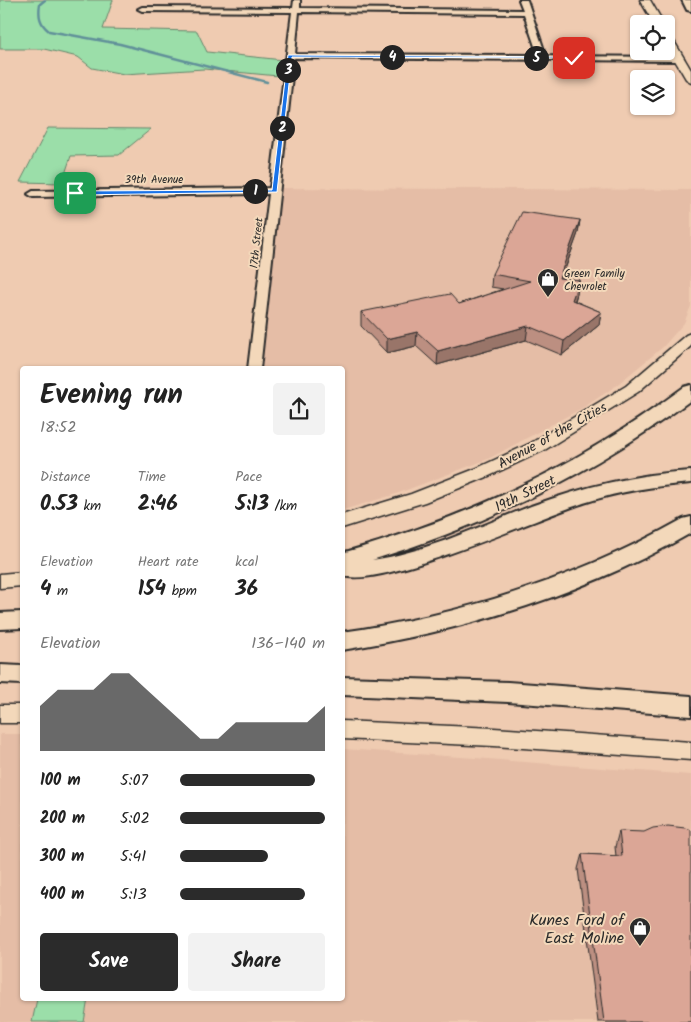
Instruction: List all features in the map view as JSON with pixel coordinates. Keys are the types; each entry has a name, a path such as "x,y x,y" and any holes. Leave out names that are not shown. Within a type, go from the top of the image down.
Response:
{"main road":[{"path":"687,0 691,8"},
{"name":"19th Street","path":"345,560 419,537 480,515 573,470 633,435 691,391"},
{"path":"345,571 395,563 577,498 630,483 673,477 691,477"},
{"path":"345,640 441,622 523,600 614,564 691,524"},
{"path":"0,621 20,620"},
{"path":"0,664 20,664"},
{"path":"0,674 20,675"},
{"path":"345,686 404,690 508,692 691,706"}],"street":[{"path":"523,0 543,58"},
{"path":"645,0 654,15"},
{"path":"142,8 296,5 528,12"},
{"name":"17th Street","path":"254,366 296,5"},
{"path":"675,51 691,80"},
{"path":"290,56 680,59"},
{"name":"39th Avenue","path":"33,194 275,191"},
{"name":"Avenue of the Cities","path":"345,521 427,495 537,447 632,389 690,339"},
{"path":"0,581 20,579"},
{"path":"0,714 20,714"},
{"path":"345,730 494,737 691,751"}],"shaded area":[{"path":"268,188 691,190 691,306 684,323 663,347 613,388 584,407 488,459 396,494 345,509 345,366 257,366"},
{"path":"0,734 20,734 20,1001 38,1001 33,1022 0,1022"},
{"path":"345,749 691,775 691,1022 84,1022 88,1001 345,1001"}],"green space":[{"path":"0,0 113,0 103,29 197,31 207,52 283,60 278,76 204,69 124,74 92,68 78,57 44,49 0,49"},
{"path":"48,128 151,129 119,155 71,156 62,183 20,182"},
{"path":"37,1001 88,1001 84,1022 32,1022"}],"building":[{"name":"Green Family Chevrolet","path":"522,212 580,220 559,278 579,280 572,300 601,312 564,341 528,326 438,351 417,332 387,339 361,312 450,294 459,304 530,281 492,274"},
{"name":"Kunes Ford of East Moline","path":"668,826 691,830 691,1022 604,1022 582,854 622,856 619,831 644,832 653,828"}],"waterway":[{"path":"45,0 40,4 39,12 42,23 49,31 120,44 267,82"}],"place":[{"name":"Green Family Chevrolet","path":"548,298"},
{"name":"Kunes Ford of East Moline","path":"640,947"}],"route":[{"path":"75,193 275,191 290,56 574,58"}]}
